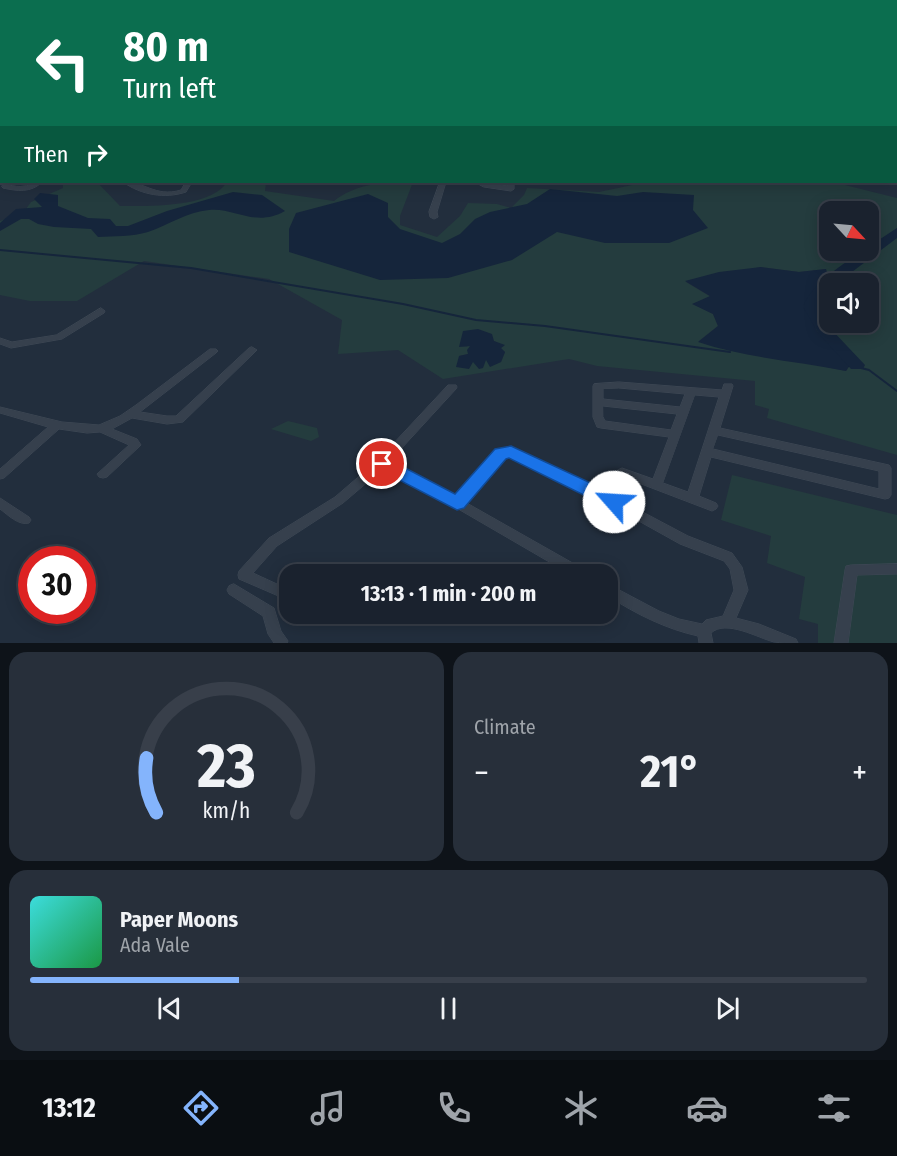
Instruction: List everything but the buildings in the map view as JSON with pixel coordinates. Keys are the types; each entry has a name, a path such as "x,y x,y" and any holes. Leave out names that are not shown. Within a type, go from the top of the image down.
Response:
{"street":[{"path":"3,183 5,187 28,189 37,183"},
{"path":"128,183 142,190 174,194 184,191 188,183"},
{"path":"434,217 433,212 443,183"},
{"path":"480,183 486,186 511,185"},
{"path":"0,341 11,345 59,337 101,311"},
{"path":"132,414 167,420 179,419 252,350"},
{"path":"102,429 132,414 213,351"},
{"path":"675,434 605,427 599,423 597,387 601,384 726,390 692,498"},
{"path":"279,591 244,575 273,542 339,500 382,464 452,387"},
{"path":"656,485 691,390"},
{"path":"598,402 683,411"},
{"path":"0,410 58,424 102,429 136,445 103,474"},
{"path":"0,475 58,424"},
{"path":"708,452 885,498 885,464 714,430"},
{"path":"457,503 501,453 508,452 614,502 684,540 731,559 739,573 741,590 728,621"},
{"path":"382,464 457,503 563,564"},
{"path":"614,502 616,482 621,472 712,506"},
{"path":"0,503 26,520"},
{"path":"841,643 851,570 897,569"},
{"path":"234,590 269,612 275,634 281,641"},
{"path":"618,595 705,637 709,625 728,621 791,643"}],"green space":[{"path":"63,183 98,183 120,206 146,206 178,204 207,197 226,183 266,183 265,191 334,201 362,187 382,183 413,183 400,216 400,225 437,237 460,216 468,203 497,204 511,208 524,195 527,188 599,192 637,184 837,183 897,198 897,455 767,418 769,409 755,405 755,381 597,366 569,359 443,379 398,350 338,354 342,320 269,279 144,261 77,301 30,301 0,295 0,221 23,213 31,202 63,188","holes":["761,267 799,272 826,269 827,273 879,273 879,333 819,333 819,292 805,307 817,331 850,365 846,371 699,341 718,326 713,314 693,304 711,297 686,282","494,341 504,346 500,348 505,352 501,362 490,366 487,359 473,362 459,356 468,354 470,346 460,347"]},
{"path":"288,421 317,428 319,437 311,441 271,429"},
{"path":"732,475 897,515 897,643 818,643 818,624 799,619 805,577 767,563 771,536 721,520"}],"water":[{"path":"550,189 617,196 643,192 694,195 693,210 708,228 669,243 605,243 557,232 512,260 448,278 380,280 289,252 289,229 296,213 368,194 388,203 388,217 400,229 442,243 460,234 475,219 490,212 527,204"},
{"path":"233,192 262,195 285,211 264,218 218,210 201,211 148,232 123,236 98,237 91,229 54,227 38,224 29,219 21,219 0,231 0,223 16,209 42,207 34,199 40,193 58,195 58,206 88,218 110,219 116,226 128,226 167,211"},
{"path":"761,267 799,272 826,269 827,273 819,273 819,293 806,307 817,331 850,365 846,371 753,356 698,342 718,326 713,314 692,304 710,296 685,281 719,272"},
{"path":"478,329 492,334 494,341 505,345 501,348 505,352 501,362 490,367 486,360 483,368 479,369 473,362 469,369 456,367 459,356 468,354 467,350 470,346 459,347 463,331"}],"waterway":[{"path":"857,365 830,338 810,307 814,296 822,287 897,232"},
{"path":"0,250 191,268 403,304 476,320 545,326 730,352"},
{"path":"849,365 869,370 897,391"}],"route":[{"path":"382,464 457,503 501,453 511,452 614,502"}]}
